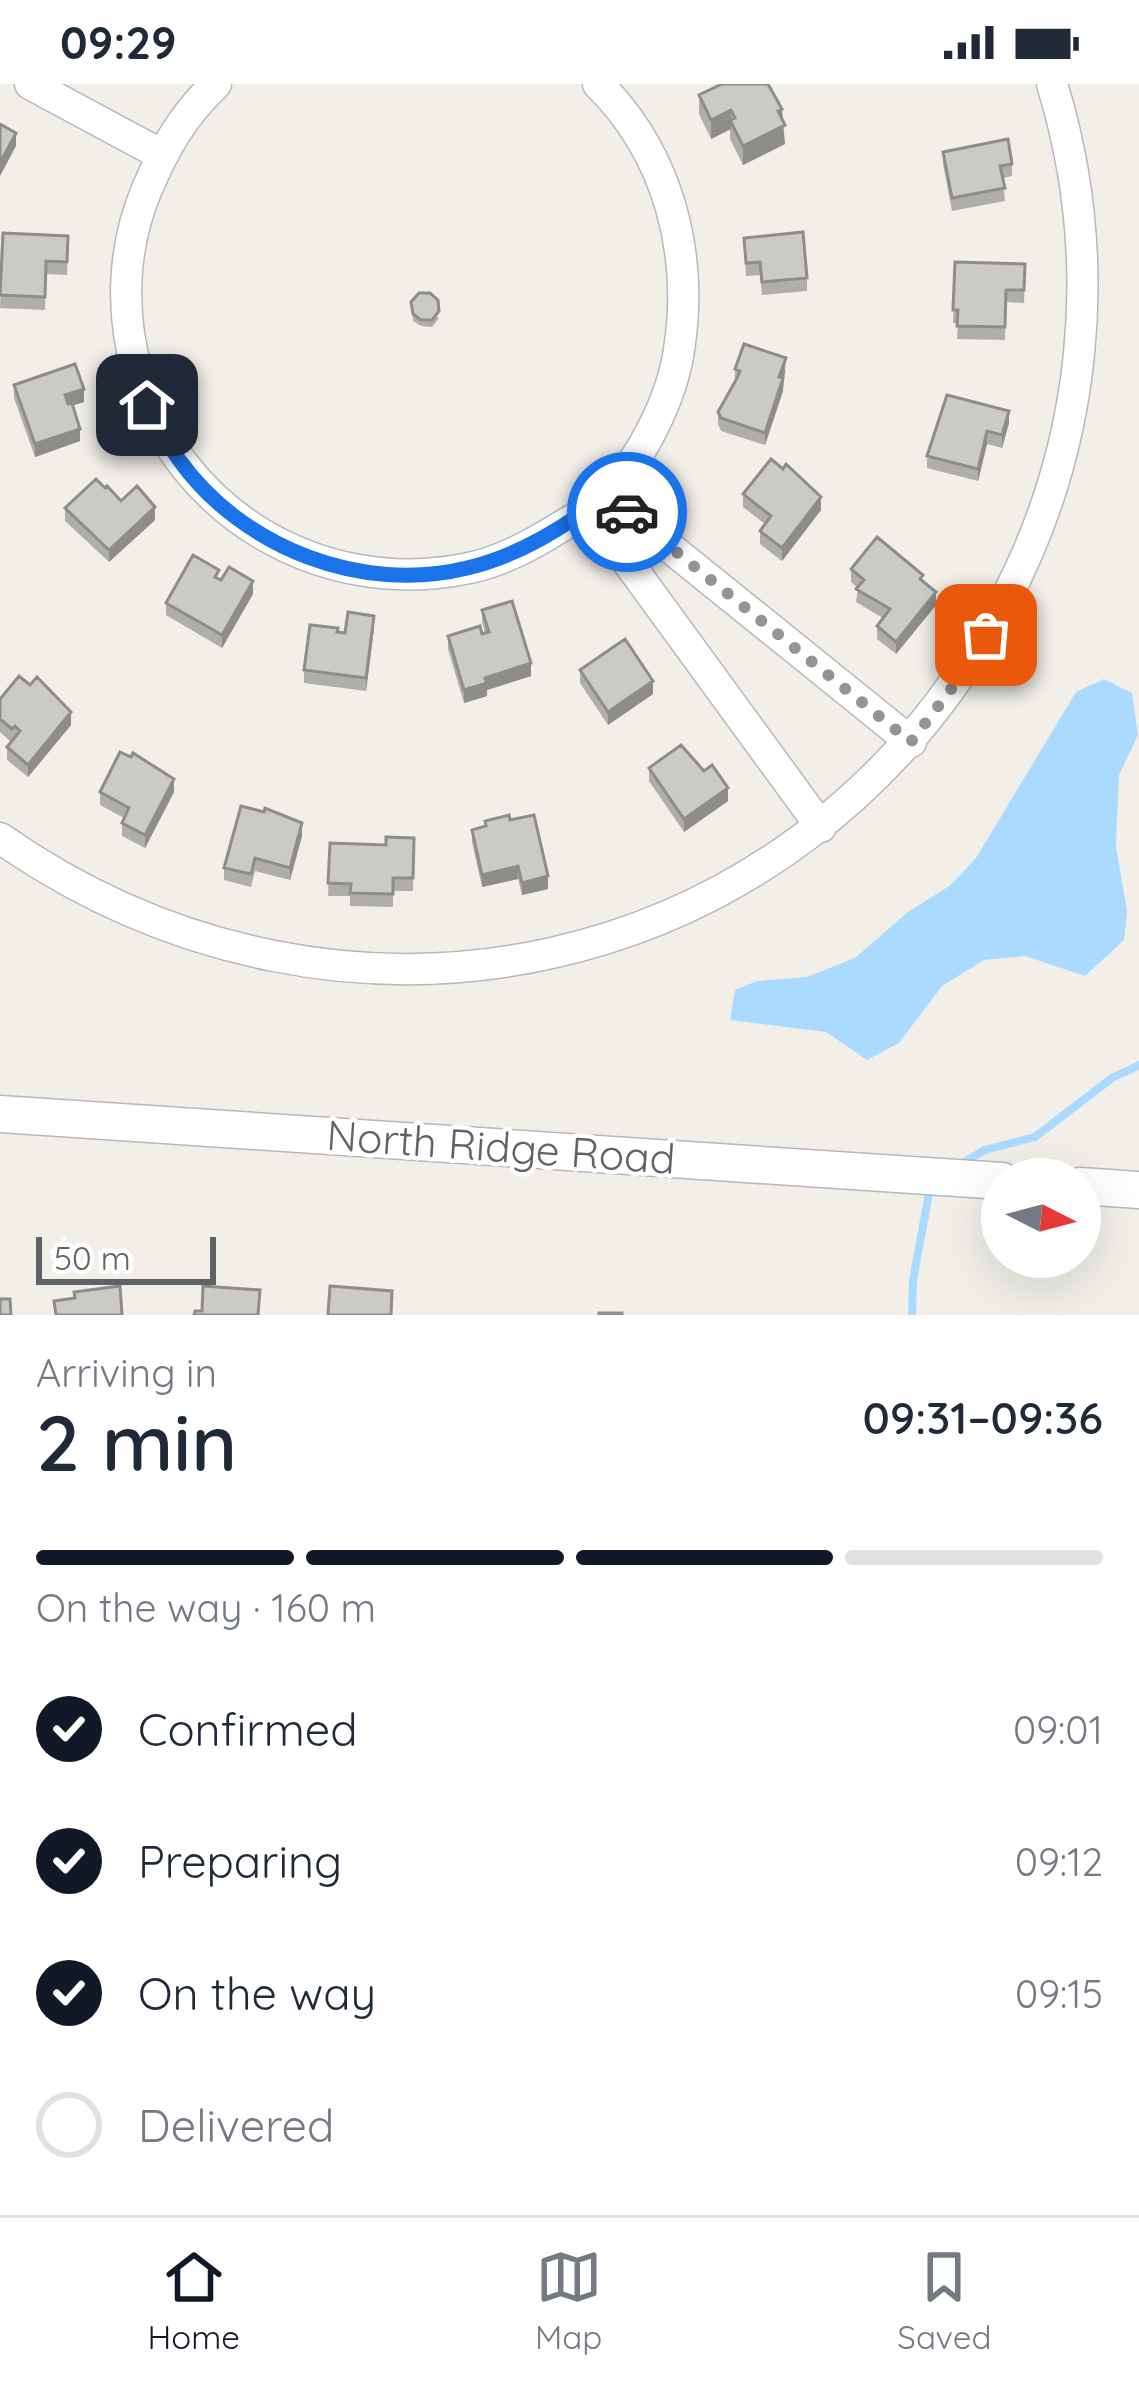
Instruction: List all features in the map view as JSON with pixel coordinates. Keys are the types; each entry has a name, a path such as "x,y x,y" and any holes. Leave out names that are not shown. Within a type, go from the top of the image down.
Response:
{"street":[{"path":"30,84 162,155"},
{"path":"216,84 195,104 162,155 136,214 125,278 129,343 147,405 179,461 223,508 294,552 337,567 401,576 466,569 526,548 597,503 660,413 677,363 685,310 684,257 672,206 622,108 598,84"},
{"path":"0,838 50,873 203,938 318,962 466,970 583,948 683,911 782,856 821,827 911,742 970,664 1017,578 1052,494 1070,424 1083,310 1074,176 1052,84"},
{"path":"597,503 911,742"},
{"path":"597,503 821,827"},
{"name":"North Ridge Road","path":"0,1114 981,1179"},
{"path":"1101,1187 1139,1190"}],"water":[{"path":"1104,679 1132,693 1138,735 1119,775 1116,846 1127,911 1124,940 1085,976 1025,956 984,960 942,986 899,1043 867,1060 826,1032 730,1020 735,990 757,981 807,977 855,958 908,912 951,885 976,858 1076,692"}],"building":[{"path":"722,84 768,84 785,125 743,146 730,120 735,118 731,110 711,120 699,95"},
{"path":"0,124 16,133 0,163"},
{"path":"1008,139 1012,164 1000,166 1005,188 952,198 943,152"},
{"path":"803,232 807,278 762,282 760,262 746,263 744,238"},
{"path":"3,233 68,236 67,262 46,261 45,297 0,295"},
{"path":"955,262 1025,264 1024,290 1006,290 1005,327 957,326"},
{"path":"419,293 430,293 438,300 439,311 432,320 413,314 411,302"},
{"path":"744,344 786,358 765,433 721,418 718,412 740,371 735,369"},
{"path":"75,364 84,389 65,395 80,429 35,444 14,385"},
{"path":"947,395 1009,411 1002,435 987,431 978,469 927,456"},
{"path":"771,459 783,469 786,464 821,497 782,548 760,531 771,516 743,494"},
{"path":"96,479 121,501 137,486 155,507 109,550 65,508"},
{"path":"877,537 936,592 896,642 877,626 890,609 856,589 864,580 851,569"},
{"path":"193,555 219,570 215,577 221,580 229,567 253,581 222,635 166,603"},
{"path":"512,601 531,663 464,690 448,636 480,626 482,634 489,632 482,610"},
{"path":"348,612 374,616 366,678 304,670 310,625 345,633"},
{"path":"625,639 653,681 608,712 580,670"},
{"path":"19,676 30,685 37,677 71,712 28,765 7,747 20,731 0,719 0,699"},
{"path":"681,745 704,771 712,765 728,788 684,819 649,768"},
{"path":"120,752 131,757 133,753 174,779 145,835 122,823 129,808 100,792"},
{"path":"241,806 264,812 265,808 302,823 290,868 255,858 251,874 224,868"},
{"path":"509,815 510,820 534,815 548,876 522,883 518,866 482,875 472,830"},
{"path":"386,837 414,838 413,878 393,878 393,894 350,893 351,884 328,883 330,843 386,845"},
{"path":"120,1286 122,1315 56,1315 54,1301 75,1298 74,1292"},
{"path":"203,1286 260,1290 258,1315 194,1315 202,1311"},
{"path":"330,1286 392,1291 391,1315 328,1315"},
{"path":"0,1299 10,1299 11,1315 0,1315"}],"waterway":[{"path":"959,1165 985,1150 1035,1137 1112,1078 1139,1065"},
{"path":"912,1315 913,1280 930,1188"}],"way so far":[{"path":"627,512 911,742 986,635"}],"route":[{"path":"147,405 179,461 223,508 277,544 337,567 401,576 466,569 526,548 606,496 627,512"}]}
